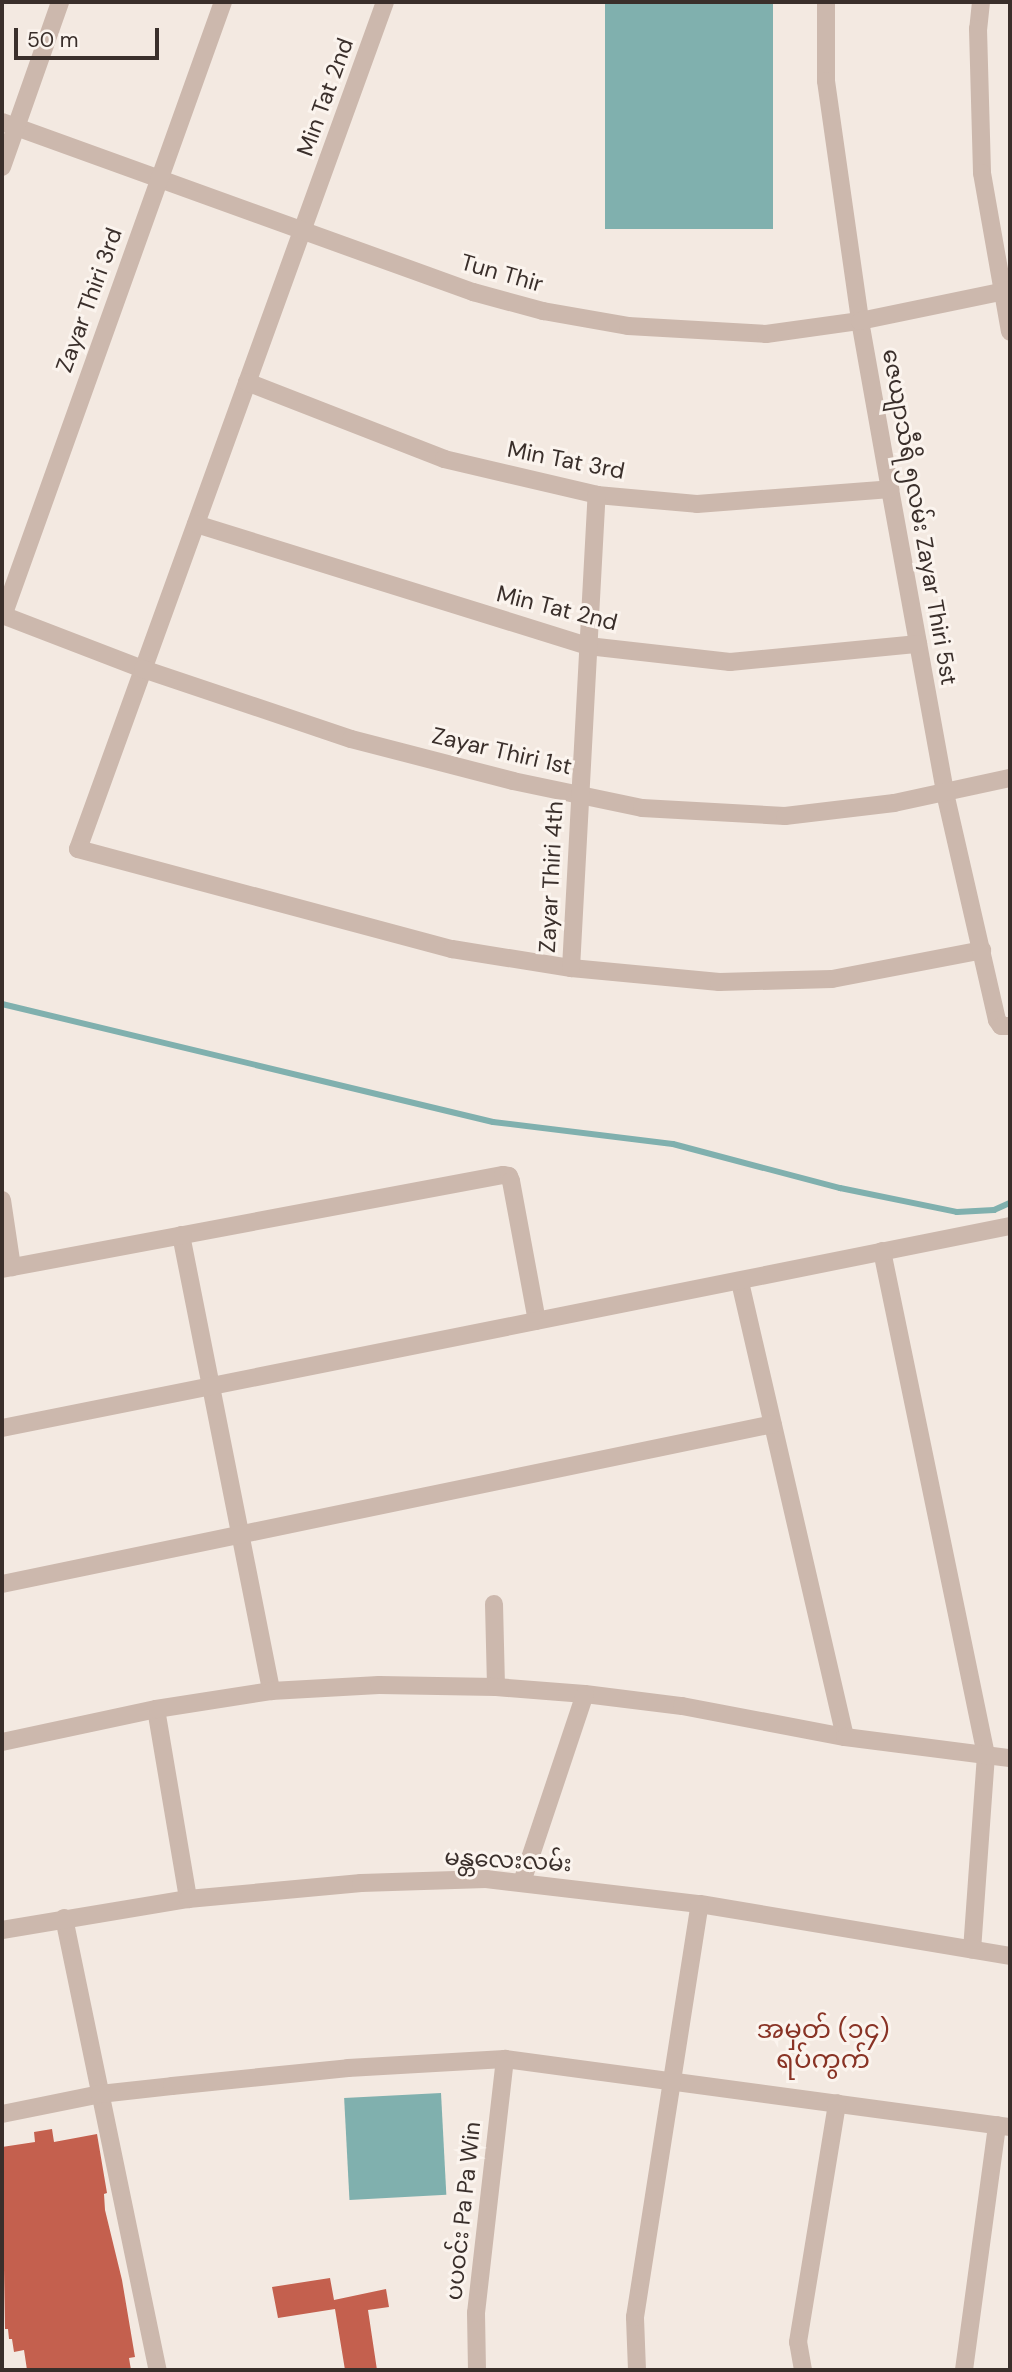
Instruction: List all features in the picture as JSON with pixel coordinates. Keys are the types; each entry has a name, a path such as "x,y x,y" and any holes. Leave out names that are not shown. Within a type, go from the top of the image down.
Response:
{"street":[{"path":"2,167 9,124 60,2"},
{"name":"Zayar Thiri 3rd","path":"2,615 223,2"},
{"name":"Min Tat 2nd","path":"385,2 78,849 439,946 571,968"},
{"name":"ဇေယျာသီရိ ၅လမ်း Zayar Thiri 5st","path":"826,2 826,81 860,321 944,793 997,1020 1001,1026 1010,1026"},
{"path":"981,2 978,29 982,173 1006,291 1010,332"},
{"name":"Tun Thir","path":"9,124 472,292 543,311 628,326 766,334 860,321 1006,291"},
{"name":"Min Tat 3rd","path":"247,382 444,459 597,495 697,504 890,489"},
{"name":"Zayar Thiri 4th","path":"571,968 597,495"},
{"name":"Min Tat 2nd","path":"196,524 588,646 730,662 918,644"},
{"name":"Zayar Thiri 1st","path":"2,615 144,669 351,739 513,781 642,808 785,816 944,793 1010,778"},
{"path":"571,968 719,982 832,979 982,950"},
{"path":"2,1200 7,1268 509,1176 537,1321"},
{"path":"2,1428 1010,1226"},
{"path":"181,1235 271,1691"},
{"path":"882,1251 986,1755 972,1949"},
{"path":"740,1282 845,1737"},
{"path":"2,1584 773,1424"},
{"path":"494,1604 496,1687"},
{"path":"2,1742 156,1709 271,1691 379,1685 496,1687 585,1694 682,1706 845,1737 1010,1758"},
{"path":"522,1882 585,1694"},
{"path":"156,1709 188,1899"},
{"name":"မန္တလေးလမ်း","path":"2,1930 188,1899 361,1883 486,1879 700,1904 1010,1956"},
{"path":"637,2370 635,2317 700,1904"},
{"path":"64,1918 158,2370"},
{"path":"2,2114 100,2094 348,2068 505,2059 1003,2126 964,2370"},
{"name":"ပပဝင်း Pa Pa Win","path":"477,2370 476,2313 505,2059"},
{"path":"803,2370 798,2342 837,2103"}],"water":[{"path":"605,2 773,2 773,229 605,229"},
{"path":"441,2093 446,2195 349,2200 344,2098"}],"building":[{"path":"52,2129 54,2142 97,2134 107,2193 104,2194 105,2210 122,2280 135,2357 129,2358 131,2370 27,2370 24,2350 14,2352 12,2339 9,2339 8,2329 5,2329 2,2147 35,2142 34,2132"},
{"path":"330,2278 334,2300 386,2289 389,2307 368,2310 377,2370 345,2370 335,2309 278,2318 272,2287"}],"waterway":[{"path":"2,1004 493,1122 673,1144 840,1188 957,1212 994,1210 1010,1203"}],"district":[{"name":"အမှတ် (၁၄) ရပ်ကွက်","path":"823,2045"}]}
